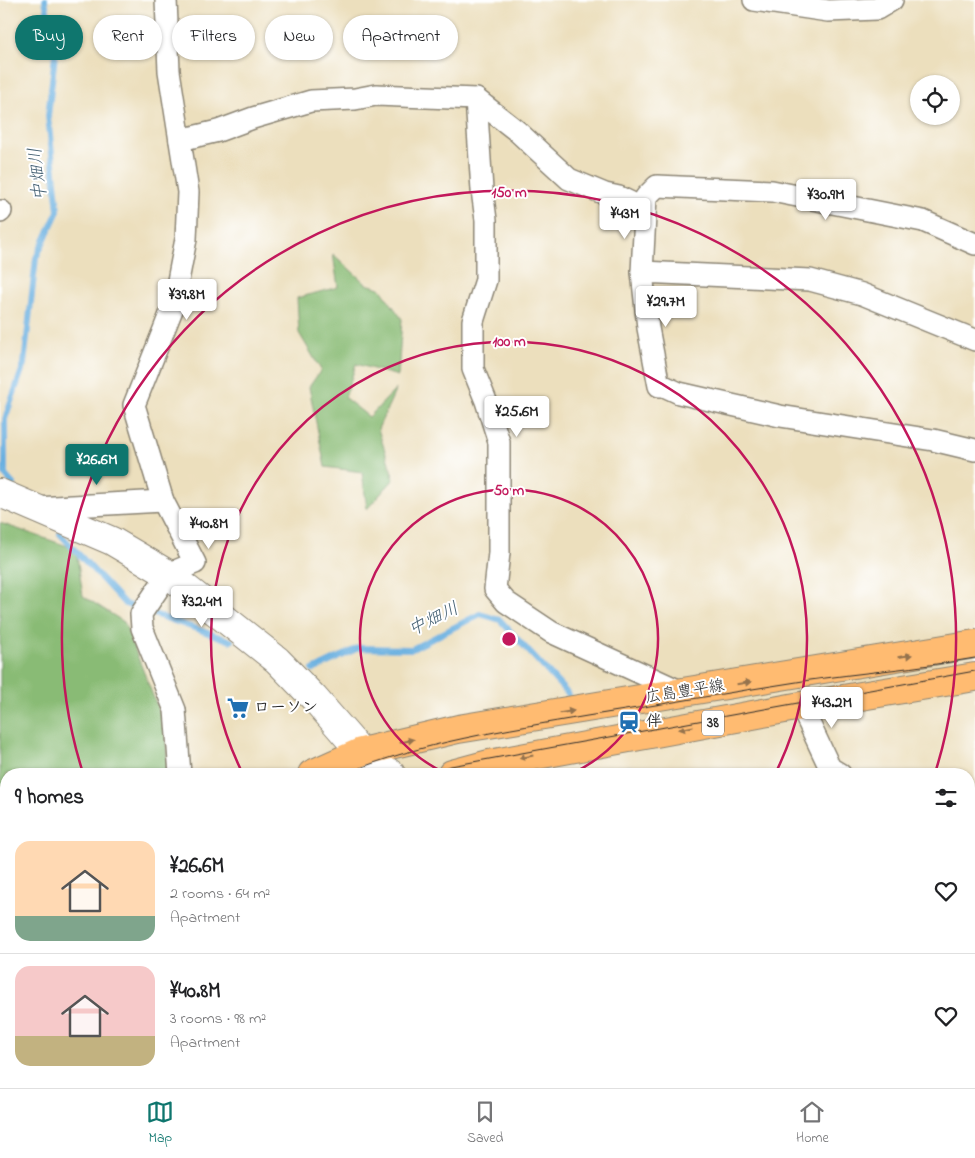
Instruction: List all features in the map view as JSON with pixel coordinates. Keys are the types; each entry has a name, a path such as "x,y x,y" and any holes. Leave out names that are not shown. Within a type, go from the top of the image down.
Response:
{"main road":[{"name":"広島豊平線","path":"325,768 361,752 458,729 975,644"},
{"name":"38","path":"474,768 800,706 975,677"}],"street":[{"path":"166,0 169,71 188,192 186,239 173,307 134,405 163,501 195,563 168,574 141,614 142,628 175,710 180,768"},
{"path":"754,0 828,11 877,9 892,0"},
{"path":"180,140 218,131 253,118 311,101 355,99 376,95 476,99 517,131 569,179 605,194 619,197 644,209"},
{"path":"476,99 482,190 486,220 486,280 473,321 473,369 486,401 499,442 499,553 494,588 506,602 551,632 684,693"},
{"path":"975,244 923,221 772,191 657,186 646,197 642,272 648,328 659,386 664,386 680,393 780,416 932,440 975,450"},
{"path":"642,272 810,280 862,294 975,340"},
{"path":"0,493 112,540 168,574 277,660 314,698 361,752 383,768"},
{"path":"33,508 163,501"},
{"path":"800,706 830,768"}],"green space":[{"path":"333,254 366,284 380,288 402,319 398,376 356,364 345,398 369,417 396,389 378,429 394,479 367,509 362,472 325,467 309,387 321,370 299,333 297,298 338,287"},
{"path":"0,523 76,549 83,596 124,622 165,726 168,768 0,768"}],"waterway":[{"name":"中畑川","path":"13,484 5,475 5,419 24,364 36,258 58,211 48,116 55,55 45,0"},
{"name":"中畑川","path":"60,534 125,604 231,641"},
{"name":"中畑川","path":"313,670 358,648 412,649 480,614 500,620 568,694"}],"tram line":[{"path":"361,768 403,753 495,732 803,681 975,658"},
{"path":"444,768 975,671"}],"place":[{"name":"ローソン","path":"238,708"},
{"name":"伴","path":"629,722"}]}
